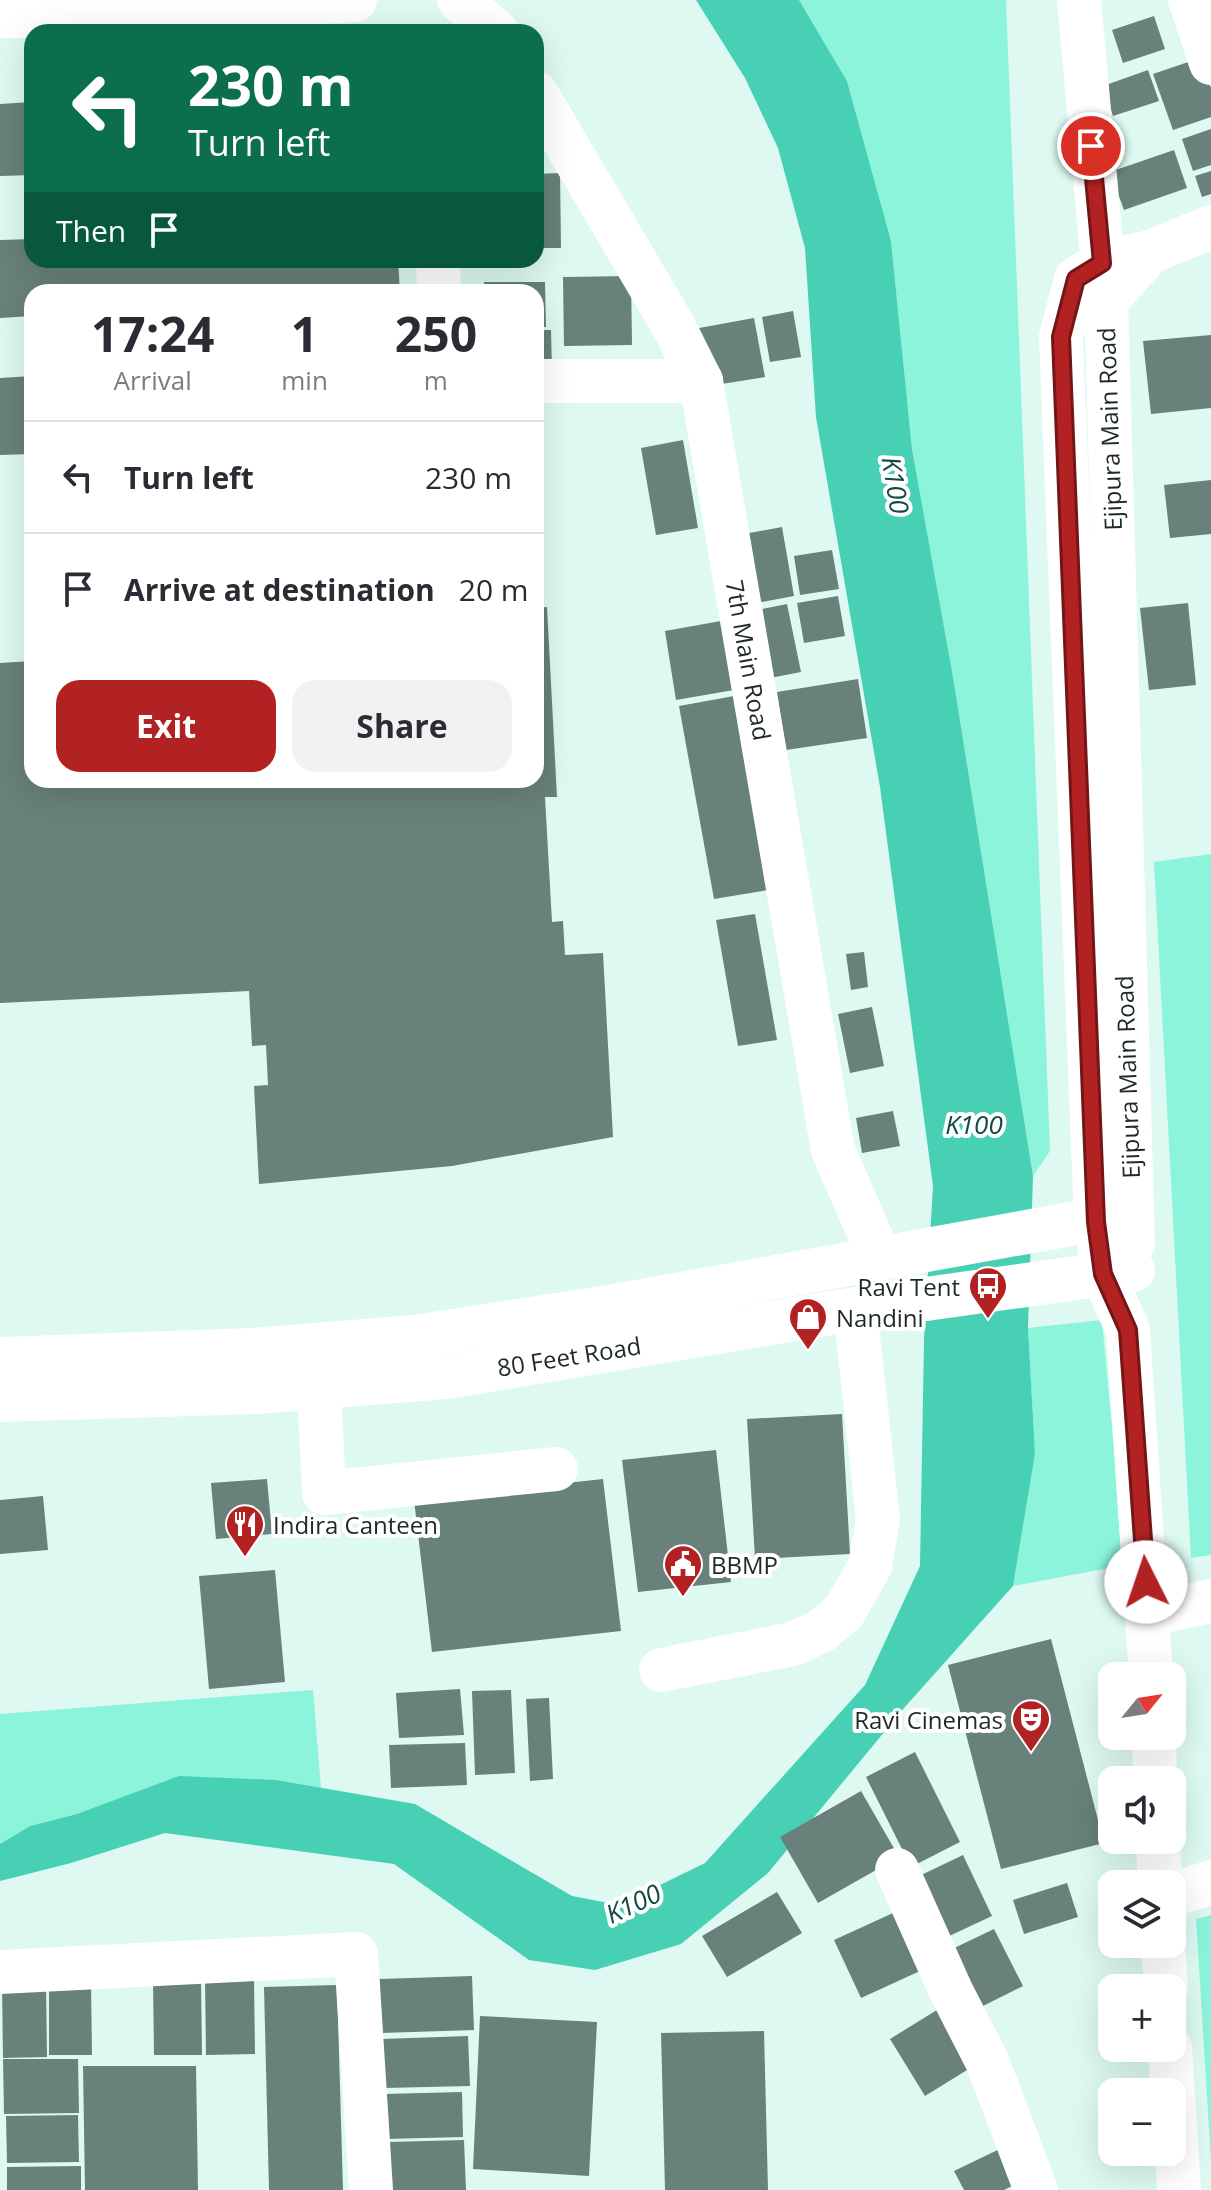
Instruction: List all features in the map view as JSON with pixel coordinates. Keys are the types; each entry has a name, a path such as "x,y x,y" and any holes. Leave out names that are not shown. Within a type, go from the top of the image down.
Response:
{"main road":[{"path":"0,16 113,7 355,0"},
{"path":"459,0 488,24"},
{"path":"1079,0 1104,282"},
{"path":"1190,0 1211,63"},
{"name":"7th Main Road","path":"544,120 552,148 674,327 701,381 833,1150 893,1255"},
{"name":"Ejipura Main Road","path":"1150,1662 1128,1330 1114,1218 1070,586 1061,337 1076,279 1104,282 1150,252 1211,227"},
{"name":"Ejipura Main Road","path":"1104,282 1113,583 1114,1218"},
{"path":"544,381 701,381"},
{"path":"1070,586 1113,583"},
{"name":"80 Feet Road","path":"0,1400 255,1371 415,1337 609,1307 1114,1218"},
{"name":"80 Feet Road","path":"0,1359 255,1371 319,1387 446,1377 855,1309 1119,1272"},
{"path":"661,1670 793,1644 821,1631 844,1612 870,1566 878,1519 855,1309"},
{"path":"319,1387 324,1493 556,1469"},
{"path":"1148,1614 1211,1601"},
{"path":"897,1870 951,1991 987,2061 1036,2190"},
{"path":"1186,1890 1211,1882"},
{"path":"0,1972 356,1954 371,2190"},
{"path":"1171,2062 1179,2190"}],"shaded area":[{"path":"799,0 1006,0 1050,1151 1033,1176 953,677 912,449 891,241 847,81"},
{"path":"1211,854 1211,1555 1191,1558 1154,862"},
{"path":"1102,1320 1125,1565 1013,1586 1035,1454 1028,1328"},
{"path":"313,1690 321,1788 276,1780 77,1814 30,1826 0,1844 0,1714"},
{"path":"1211,1915 1211,2160 1196,1919"}],"water":[{"name":"K100","path":"696,0 799,0 847,81 891,241 912,449 953,677 1033,1176 1028,1328 1035,1454 1013,1586 904,1708 768,1873 681,1944 595,1970 529,1960 394,1864 165,1833 71,1863 0,1881 0,1844 30,1826 77,1814 179,1776 276,1780 415,1804 572,1896 619,1905 705,1863 865,1685 920,1566 924,1340 933,1186 880,787 816,417 805,248 778,148 745,78"}],"building":[{"path":"1154,16 1165,49 1123,63 1112,30"},
{"path":"1200,58 1211,88 1211,117 1173,130 1153,74"},
{"path":"1148,70 1159,101 1113,116 1103,86"},
{"path":"24,102 24,175 0,176 0,104"},
{"path":"1211,129 1211,165 1193,171 1182,139"},
{"path":"1174,150 1187,188 1124,210 1110,172"},
{"path":"1211,171 1211,194 1202,197 1195,176"},
{"path":"560,173 561,248 544,248 544,174"},
{"path":"24,239 24,268 398,268 400,284 24,284 24,316 0,318 0,240"},
{"path":"631,276 632,345 564,346 563,277"},
{"path":"545,282 546,327 544,284 484,284"},
{"path":"793,311 801,357 770,362 762,317"},
{"path":"754,318 765,377 709,386 699,328"},
{"path":"544,330 551,330 552,372 544,372"},
{"path":"1211,335 1211,408 1151,414 1143,341"},
{"path":"24,376 24,454 0,455 0,378"},
{"path":"683,440 698,528 656,535 641,448"},
{"path":"1211,480 1211,534 1170,538 1164,485"},
{"path":"782,527 794,596 756,603 744,534"},
{"path":"832,550 839,589 800,595 794,556"},
{"path":"838,596 845,636 804,643 797,603"},
{"path":"1188,603 1196,685 1149,690 1140,608"},
{"path":"787,604 801,672 765,679 752,611"},
{"path":"544,607 547,607 557,797 545,797 552,922 563,921 565,955 603,953 613,1137 452,1166 259,1184 254,1086 268,1085 266,1045 252,1046 249,991 0,1003 0,663 24,662 24,788 544,788"},
{"path":"721,621 734,690 676,700 665,631"},
{"path":"858,679 867,738 786,750 777,692"},
{"path":"734,696 768,890 714,899 679,706"},
{"path":"755,914 777,1040 738,1046 716,920"},
{"path":"864,952 868,987 851,990 846,954"},
{"path":"872,1007 884,1066 850,1073 838,1014"},
{"path":"893,1111 900,1146 862,1153 856,1118"},
{"path":"842,1414 850,1554 755,1559 747,1419"},
{"path":"716,1450 731,1582 638,1592 622,1460"},
{"path":"267,1479 272,1534 216,1539 211,1483"},
{"path":"603,1479 621,1631 432,1652 414,1500"},
{"path":"43,1496 48,1550 0,1554 0,1500"},
{"path":"275,1570 285,1682 209,1689 199,1576"},
{"path":"1051,1639 1098,1820 1098,1845 1001,1869 948,1665"},
{"path":"460,1689 464,1735 399,1738 396,1693"},
{"path":"511,1690 515,1773 475,1775 472,1691"},
{"path":"549,1698 553,1779 530,1781 526,1699"},
{"path":"465,1743 467,1785 391,1788 389,1745"},
{"path":"915,1752 960,1842 911,1867 866,1777"},
{"path":"861,1791 899,1857 818,1903 780,1837"},
{"path":"963,1855 992,1916 945,1938 917,1877"},
{"path":"1067,1883 1078,1917 1024,1934 1013,1900"},
{"path":"777,1892 802,1933 727,1977 702,1936"},
{"path":"904,1908 931,1966 861,1998 834,1940"},
{"path":"994,1929 1023,1986 977,2009 948,1951"},
{"path":"472,1976 474,2030 381,2033 379,1979"},
{"path":"153,1979 201,1979 202,2055 154,2055"},
{"path":"205,1979 254,1979 255,2054 206,2055"},
{"path":"2,1984 46,1984 47,2057 3,2058"},
{"path":"91,1984 92,2055 49,2055 49,1985"},
{"path":"337,1985 343,2190 269,2190 264,1987"},
{"path":"945,2005 980,2062 925,2096 890,2039"},
{"path":"480,2016 597,2022 589,2176 473,2169"},
{"path":"764,2031 768,2190 665,2190 661,2033"},
{"path":"468,2036 470,2086 384,2088 382,2039"},
{"path":"3,2059 78,2059 79,2113 4,2114"},
{"path":"83,2066 196,2066 198,2190 85,2190"},
{"path":"462,2092 463,2137 386,2139 385,2094"},
{"path":"78,2115 79,2162 7,2163 6,2116"},
{"path":"464,2140 466,2190 390,2190 388,2142"},
{"path":"1010,2144 1027,2179 1004,2190 964,2190 954,2171"},
{"path":"81,2166 81,2190 7,2190 7,2167"}],"place":[{"name":"Ravi Tent","path":"988,1320"},
{"name":"Nandini","path":"808,1351"},
{"name":"Indira Canteen","path":"245,1558"},
{"name":"BBMP","path":"683,1598"},
{"name":"Ravi Cinemas","path":"1031,1753"}],"route":[{"path":"1091,146 1102,263 1076,279 1061,337 1087,1041 1096,1222 1103,1274 1128,1330 1146,1582"}]}
